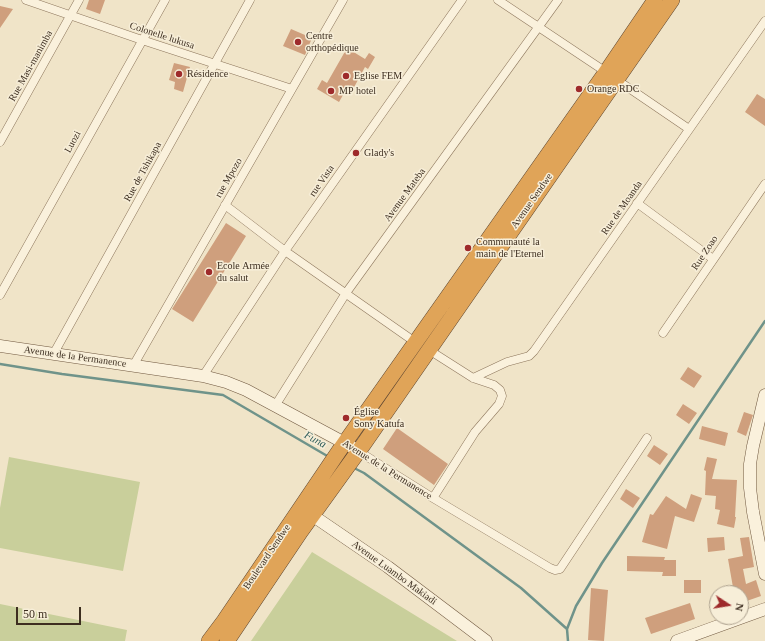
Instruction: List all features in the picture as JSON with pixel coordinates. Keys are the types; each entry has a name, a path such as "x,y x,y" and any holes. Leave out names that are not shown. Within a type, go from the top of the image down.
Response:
{"highway":[{"name":"Avenue Sendwe","path":"331,477 355,456 429,350 614,73 655,0"},
{"name":"Avenue Sendwe","path":"331,477 342,447 416,342 614,73 672,0"},
{"name":"Boulevard Sendwe","path":"209,641 300,507 331,477"},
{"name":"Boulevard Sendwe","path":"227,641 313,516 331,477"}],"main road":[{"name":"Avenue de la Permanence","path":"0,346 203,376 226,382 246,390 275,406 355,456"},
{"path":"765,396 750,464 750,488 756,530 765,574"},
{"name":"Avenue Luambo Makiadi","path":"300,507 388,568 486,641"},
{"path":"677,641 765,609"}],"street":[{"name":"Colonelle lukusa","path":"26,0 70,16 292,89"},
{"name":"Rue Masi-manimba","path":"0,142 79,0"},
{"name":"Luozi","path":"0,295 165,0"},
{"name":"Rue de Tshikapa","path":"54,354 250,0"},
{"name":"rue Mpozo","path":"133,366 343,0"},
{"name":"rue Vista","path":"203,376 285,251 462,0"},
{"path":"498,0 538,28 614,73 689,129"},
{"name":"Avenue Mateba","path":"275,406 346,293 558,0"},
{"name":"Rue de Moanda","path":"473,378 507,362 529,356 534,351 765,21"},
{"name":"Rue Zoao","path":"663,333 765,184"},
{"path":"637,203 713,259"},
{"path":"225,205 285,251 416,342"},
{"path":"429,350 473,378 494,386 500,390 502,396 498,404 475,432 433,498"},
{"name":"Avenue de la Permanence","path":"355,456 433,498 555,570 560,569 647,438"}],"green space":[{"path":"9,457 140,482 123,571 0,548 0,508"},
{"path":"312,552 457,641 251,641"},
{"path":"0,604 127,630 125,641 0,641"}],"building":[{"path":"89,0 105,0 100,14 86,9"},
{"path":"0,6 13,9 0,28"},
{"name":"Centre orthopédique","path":"291,29 312,38 305,55 283,46"},
{"path":"347,48 365,59 369,53 375,57 368,69 365,67 352,91 347,88 339,102 317,89 322,80 327,83"},
{"name":"Résidence","path":"174,63 190,67 183,92 174,89 175,82 169,80"},
{"path":"757,94 765,99 765,126 745,112"},
{"name":"Ecole Armée du salut","path":"226,223 246,236 193,322 172,309"},
{"path":"688,367 702,376 694,388 680,379"},
{"path":"683,404 697,413 689,424 676,415"},
{"path":"744,412 753,415 746,436 737,432"},
{"path":"702,426 728,433 725,446 699,439"},
{"path":"397,428 448,464 434,485 383,449"},
{"path":"654,445 668,454 660,465 647,456"},
{"path":"707,457 717,459 712,479 737,480 736,517 734,528 717,524 720,510 715,509 716,496 705,495 706,471 704,470"},
{"path":"626,489 640,498 633,508 620,499"},
{"path":"691,494 702,498 694,522 675,516 667,549 642,542 650,514 653,515 666,496 686,509"},
{"path":"724,537 725,550 708,552 707,538"},
{"path":"749,537 754,567 743,569 746,584 756,580 761,596 749,600 749,585 733,585 728,559 743,556 740,538"},
{"path":"627,556 665,557 664,560 676,560 676,576 662,576 663,572 627,571"},
{"path":"684,580 701,580 701,593 684,593"},
{"path":"591,588 608,590 604,641 588,640"},
{"path":"690,603 695,619 651,634 645,618"}],"waterway":[{"path":"567,629 576,606 602,563 765,321"},
{"name":"Funa","path":"0,364 62,374 223,395 329,457"},
{"name":"Funa","path":"352,467 364,473 521,588 567,629 568,641"}],"place":[{"name":"Centre orthopédique","path":"298,42"},
{"name":"Résidence","path":"179,74"},
{"name":"Eglise FEM","path":"346,76"},
{"name":"Orange RDC","path":"579,89"},
{"name":"MP hotel","path":"331,91"},
{"name":"Glady's","path":"356,153"},
{"name":"Communauté la main de l'Eternel","path":"468,248"},
{"name":"Ecole Armée du salut","path":"209,272"},
{"name":"Église Sony Katufa","path":"346,418"}]}
